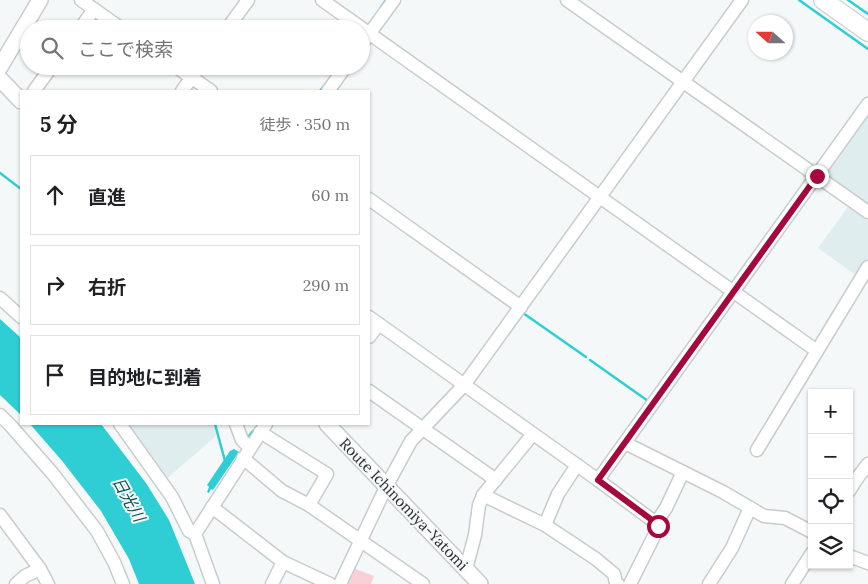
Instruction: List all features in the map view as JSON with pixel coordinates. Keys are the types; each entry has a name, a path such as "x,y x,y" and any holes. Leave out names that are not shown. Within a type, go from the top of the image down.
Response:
{"highway":[{"path":"823,0 868,32"}],"main road":[{"path":"28,20 40,0"},
{"path":"0,67 20,34"},
{"path":"0,79 20,100"},
{"name":"Route Ichinomiya-Yatomi","path":"329,425 480,584"}],"street":[{"path":"81,0 109,20"},
{"path":"234,20 248,0"},
{"path":"322,0 350,20"},
{"path":"370,33 394,0"},
{"path":"567,0 868,212"},
{"path":"340,584 410,440 464,385 742,0"},
{"path":"86,20 94,9"},
{"path":"370,35 817,351"},
{"path":"35,90 46,75"},
{"path":"188,75 210,90"},
{"path":"183,90 194,75"},
{"path":"329,90 340,75"},
{"path":"598,480 868,104"},
{"path":"370,200 521,307"},
{"path":"757,450 866,271"},
{"path":"0,298 20,316"},
{"path":"370,334 374,321 656,523 658,526 630,584"},
{"path":"370,391 496,480"},
{"path":"0,415 53,474 92,524 114,562 123,584"},
{"path":"121,425 172,497 189,531 195,534 213,584"},
{"path":"236,425 246,453 282,491 309,505 423,584"},
{"path":"195,534 263,428 327,474 309,505"},
{"path":"466,569 475,535 479,505 483,495 533,434"},
{"path":"625,443 723,492 764,516 785,518 808,530"},
{"path":"853,485 868,464"},
{"path":"545,525 558,494 576,465"},
{"path":"656,523 666,508 683,472"},
{"path":"483,495 545,525 596,559 614,574 617,584"},
{"path":"212,507 282,562 330,584"},
{"path":"709,584 732,548 750,508"},
{"path":"0,515 36,571 48,584"},
{"path":"853,557 868,563"},
{"path":"792,584 808,559"},
{"path":"272,584 282,562"},
{"path":"16,584 25,576 36,571"}],"shaded area":[{"path":"868,109 868,209 822,173"},
{"path":"848,207 868,221 868,261 857,276 818,248"},
{"path":"124,425 214,425 217,435 164,481"},
{"path":"353,568 374,576 371,584 346,584"}],"water":[{"path":"0,319 20,337 20,414 0,395"},
{"name":"日光川","path":"31,425 102,425 146,483 169,520 195,584 139,584 129,559 101,511 63,462"},
{"path":"234,449 239,452 213,490 211,489 209,493 207,492 209,487 207,485 230,451"}],"waterway":[{"path":"381,7 386,0"},
{"path":"799,0 868,49"},
{"path":"848,0 868,14"},
{"path":"321,90 324,86"},
{"path":"0,173 20,188"},
{"path":"523,313 586,357"},
{"path":"590,360 648,401"},
{"path":"215,425 225,461"},
{"path":"249,436 253,431"}],"route":[{"path":"658,526 598,480 817,176"}]}
